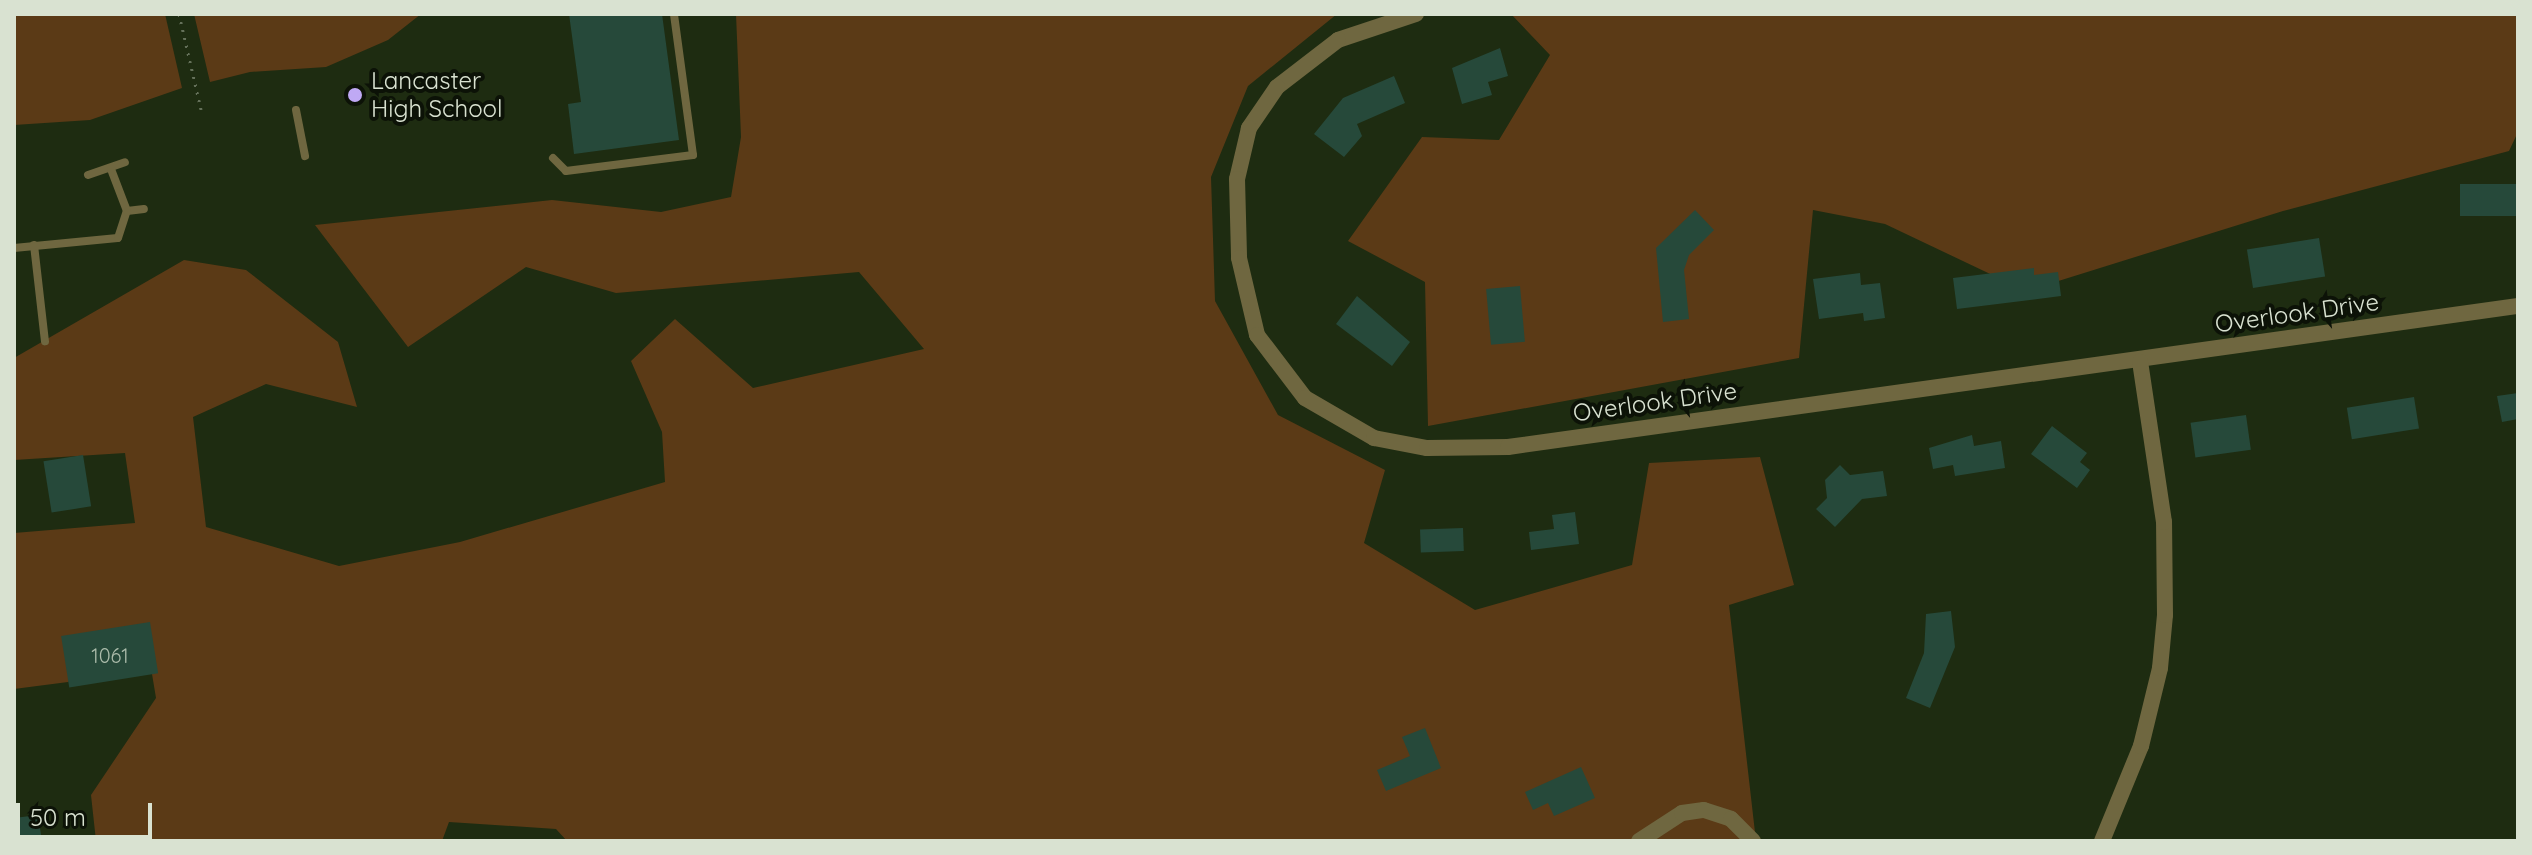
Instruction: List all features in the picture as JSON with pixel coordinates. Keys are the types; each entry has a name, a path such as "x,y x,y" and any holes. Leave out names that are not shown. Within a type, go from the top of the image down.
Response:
{"street":[{"name":"Overlook Drive","path":"1416,14 1338,40 1296,70 1261,107 1241,154 1239,258 1257,335 1305,398 1351,428 1427,448 1508,447 2140,362 2518,306"},
{"path":"2102,841 2141,746 2160,668 2165,615 2164,522 2140,362"},
{"path":"1639,841 1682,813 1704,810 1731,819 1753,841"}],"lane":[{"path":"553,158 566,171 693,155 674,14"},
{"path":"296,110 305,156"},
{"path":"88,175 125,162"},
{"path":"14,248 118,238 127,211 111,169"},
{"path":"127,211 144,209"},
{"path":"34,245 45,341"}],"path":[{"path":"179,14 201,109"}],"shaded area":[{"path":"14,14 165,14 182,88 90,120 14,125"},
{"path":"194,14 421,14 388,40 326,67 250,72 210,82"},
{"path":"736,14 1337,14 1248,86 1211,177 1215,301 1278,415 1385,470 1364,543 1475,610 1632,565 1649,463 1760,457 1794,585 1729,605 1756,841 567,841 556,829 449,822 442,841 96,841 91,795 156,698 145,632 68,682 14,689 14,533 135,523 125,453 14,460 14,358 184,260 246,270 338,342 357,407 266,384 193,417 206,527 339,566 460,542 665,482 662,432 631,361 675,319 753,388 924,349 859,272 616,293 526,267 408,347 315,225 552,200 661,212 731,197 741,137"},
{"path":"1511,14 2518,14 2518,132 2509,151 2283,211 2026,291 1885,224 1813,210 1799,358 1428,426 1425,282 1348,241 1422,137 1499,140 1550,55"}],"building":[{"path":"569,14 662,14 679,140 574,154 568,104 581,102"},
{"path":"1500,48 1508,76 1488,82 1492,95 1462,104 1452,68"},
{"path":"1394,76 1405,103 1357,124 1362,136 1344,157 1314,134 1343,98"},
{"path":"2460,184 2518,184 2518,216 2460,216"},
{"path":"1695,210 1714,230 1689,255 1684,270 1689,319 1663,322 1656,248"},
{"path":"2319,238 2325,277 2253,288 2247,249"},
{"path":"2034,268 2034,275 2058,272 2061,296 1957,309 1953,278"},
{"path":"1860,273 1861,285 1880,283 1885,318 1864,321 1863,313 1819,319 1813,279"},
{"path":"1520,286 1525,342 1491,345 1486,289"},
{"path":"1357,296 1410,342 1392,366 1336,324"},
{"path":"2518,393 2518,419 2502,422 2497,396"},
{"path":"2414,397 2419,429 2352,439 2347,408"},
{"path":"2246,415 2251,450 2195,457 2191,423"},
{"path":"2052,426 2087,453 2080,462 2090,470 2077,488 2031,454"},
{"path":"1972,435 1974,446 2001,441 2005,468 1955,476 1953,465 1933,469 1929,448"},
{"path":"83,455 91,506 52,513 43,461"},
{"path":"1840,465 1850,475 1883,471 1887,496 1862,499 1835,527 1816,509 1827,498 1825,480"},
{"path":"1575,512 1579,544 1531,550 1529,532 1554,529 1552,515"},
{"path":"1463,528 1464,551 1421,552 1420,530"},
{"path":"1951,611 1955,647 1930,708 1906,698 1924,653 1926,614"},
{"path":"150,622 158,673 69,687 61,636"},
{"path":"1425,728 1441,768 1386,791 1377,770 1410,756 1402,737"},
{"path":"1581,767 1595,798 1554,816 1548,803 1533,810 1525,792"},
{"path":"38,815 42,841 14,841 14,818"}],"place":[{"name":"Lancaster High School","path":"355,95"}]}
